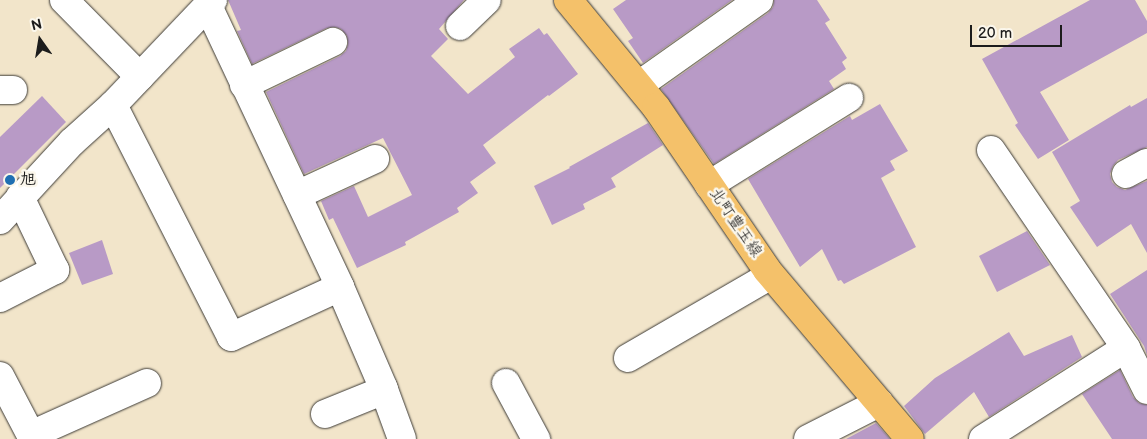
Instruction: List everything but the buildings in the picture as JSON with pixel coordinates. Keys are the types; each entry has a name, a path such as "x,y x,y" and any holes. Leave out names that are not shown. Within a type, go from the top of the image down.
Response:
{"main road":[{"name":"北町豊玉線","path":"568,0 656,107 771,275 910,439"}],"street":[{"path":"64,0 140,77"},
{"path":"460,26 487,0"},
{"path":"639,86 759,0"},
{"path":"0,220 72,142 113,106 210,3 244,84 340,287 384,390 402,439"},
{"path":"244,84 333,42"},
{"path":"709,185 849,98"},
{"path":"113,106 231,337 340,287"},
{"path":"991,150 1126,348 1147,390"},
{"path":"297,195 375,158"},
{"path":"0,298 55,270 20,197"},
{"path":"628,358 771,275"},
{"path":"983,439 1126,348"},
{"path":"0,376 32,437 147,383"},
{"path":"506,383 536,439"},
{"path":"325,414 384,390"},
{"path":"808,439 879,403"}],"place":[{"name":"旭","path":"10,180"}]}
